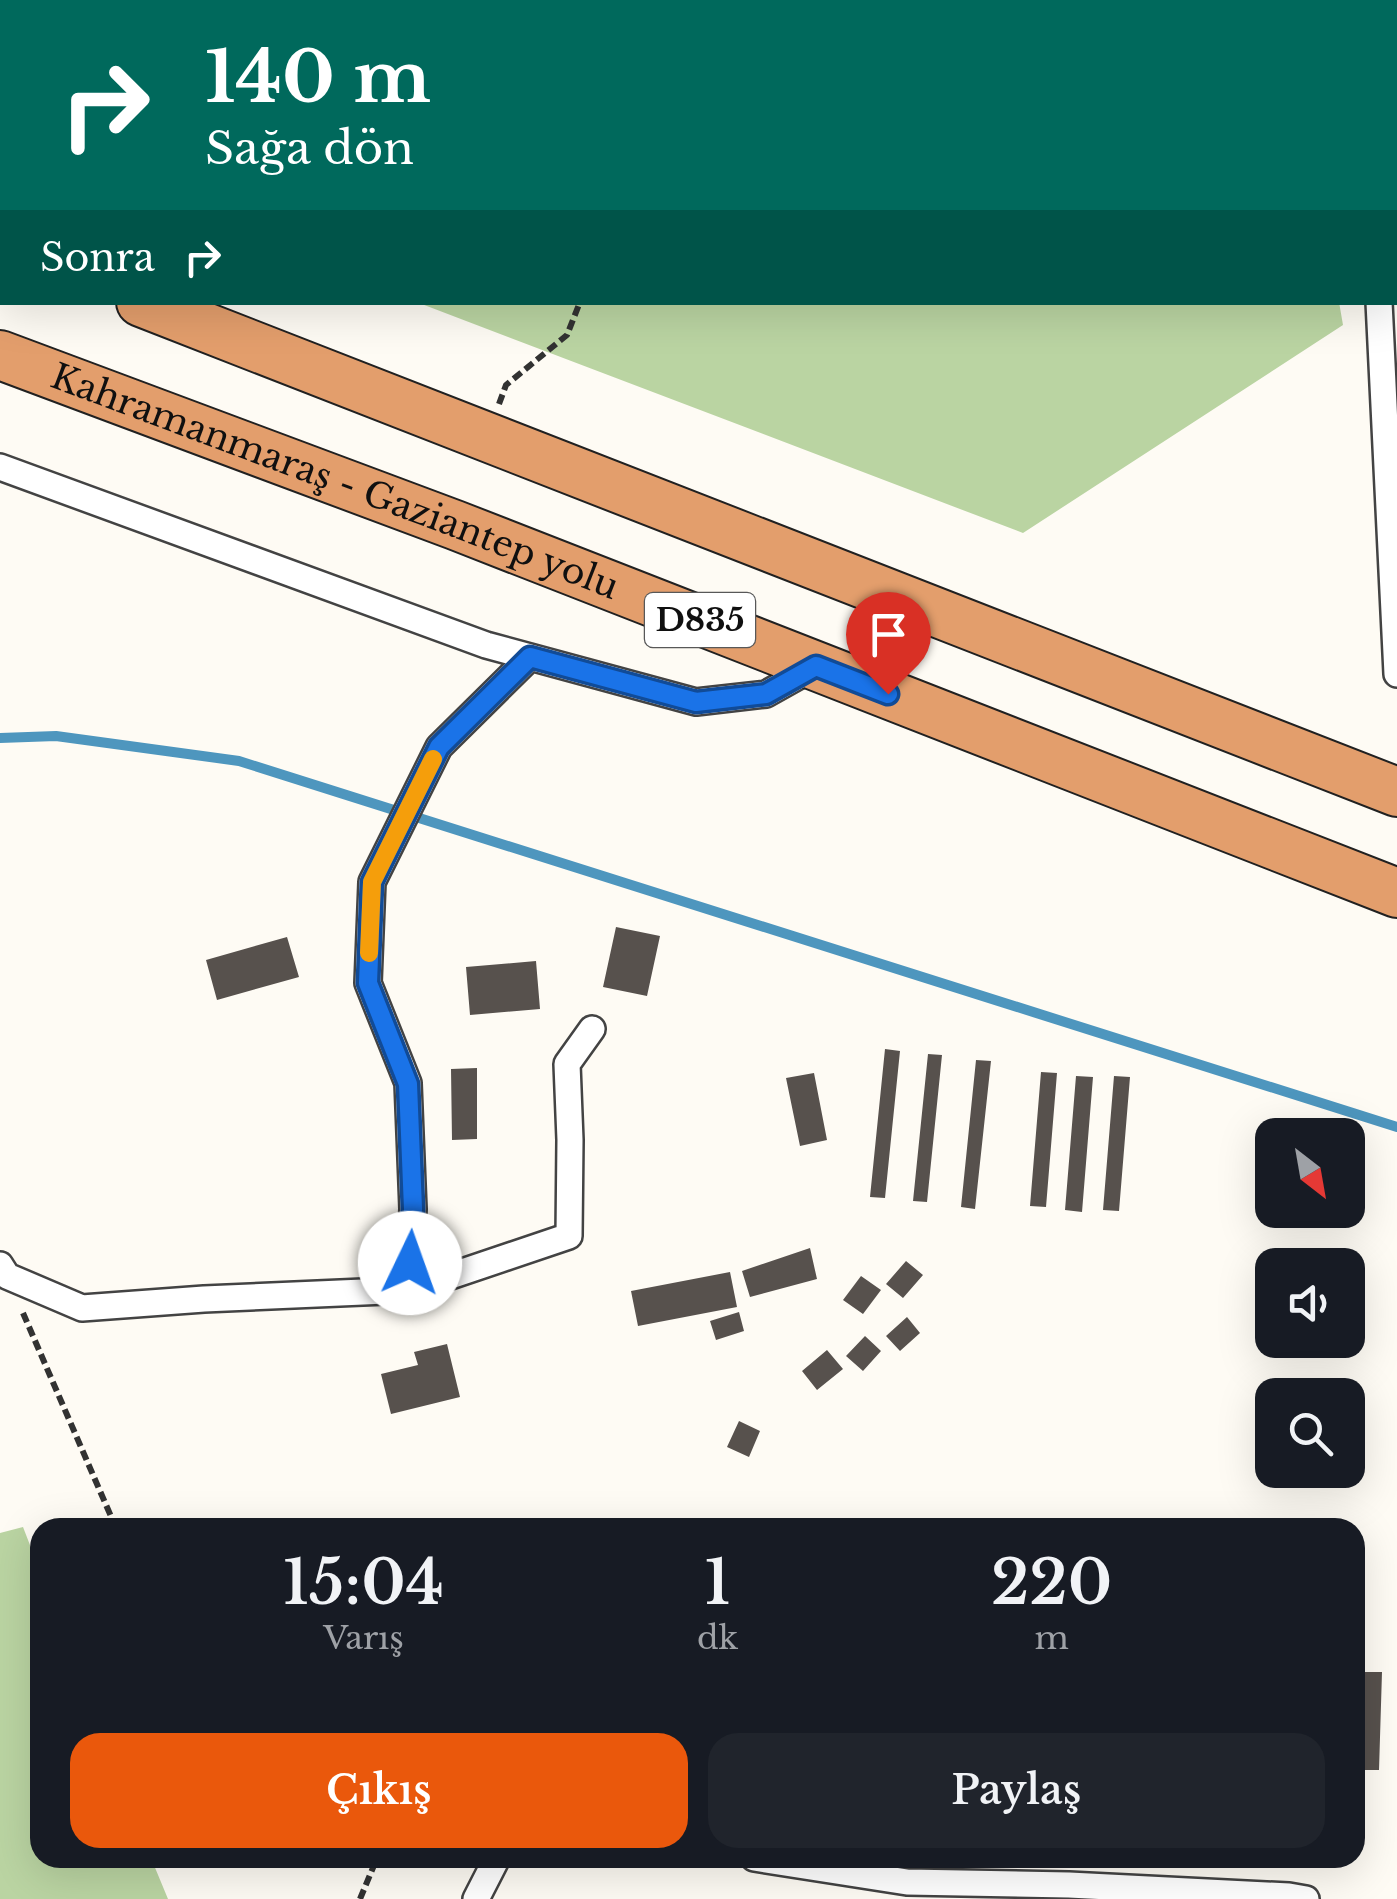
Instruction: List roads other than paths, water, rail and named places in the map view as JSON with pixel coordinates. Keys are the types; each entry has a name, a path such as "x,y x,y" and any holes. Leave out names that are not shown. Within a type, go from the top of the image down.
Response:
{"highway":[{"name":"D835","path":"149,305 1397,792"},
{"name":"Kahramanmaraş - Gaziantep yolu","path":"0,355 437,518 1397,892"}],"street":[{"path":"1379,305 1397,674"},
{"path":"0,467 486,644 696,702 766,694 816,666"},
{"path":"409,1290 413,1209 408,1084 368,983 372,882 439,747 530,657"},
{"path":"2,1275 82,1308 409,1290 569,1236 567,1064 592,1028"},
{"path":"476,1899 492,1868"},
{"path":"803,1868 911,1890 1070,1885 1306,1899"}],"waterway":[{"path":"0,738 56,736 239,761 1397,1127"}]}
